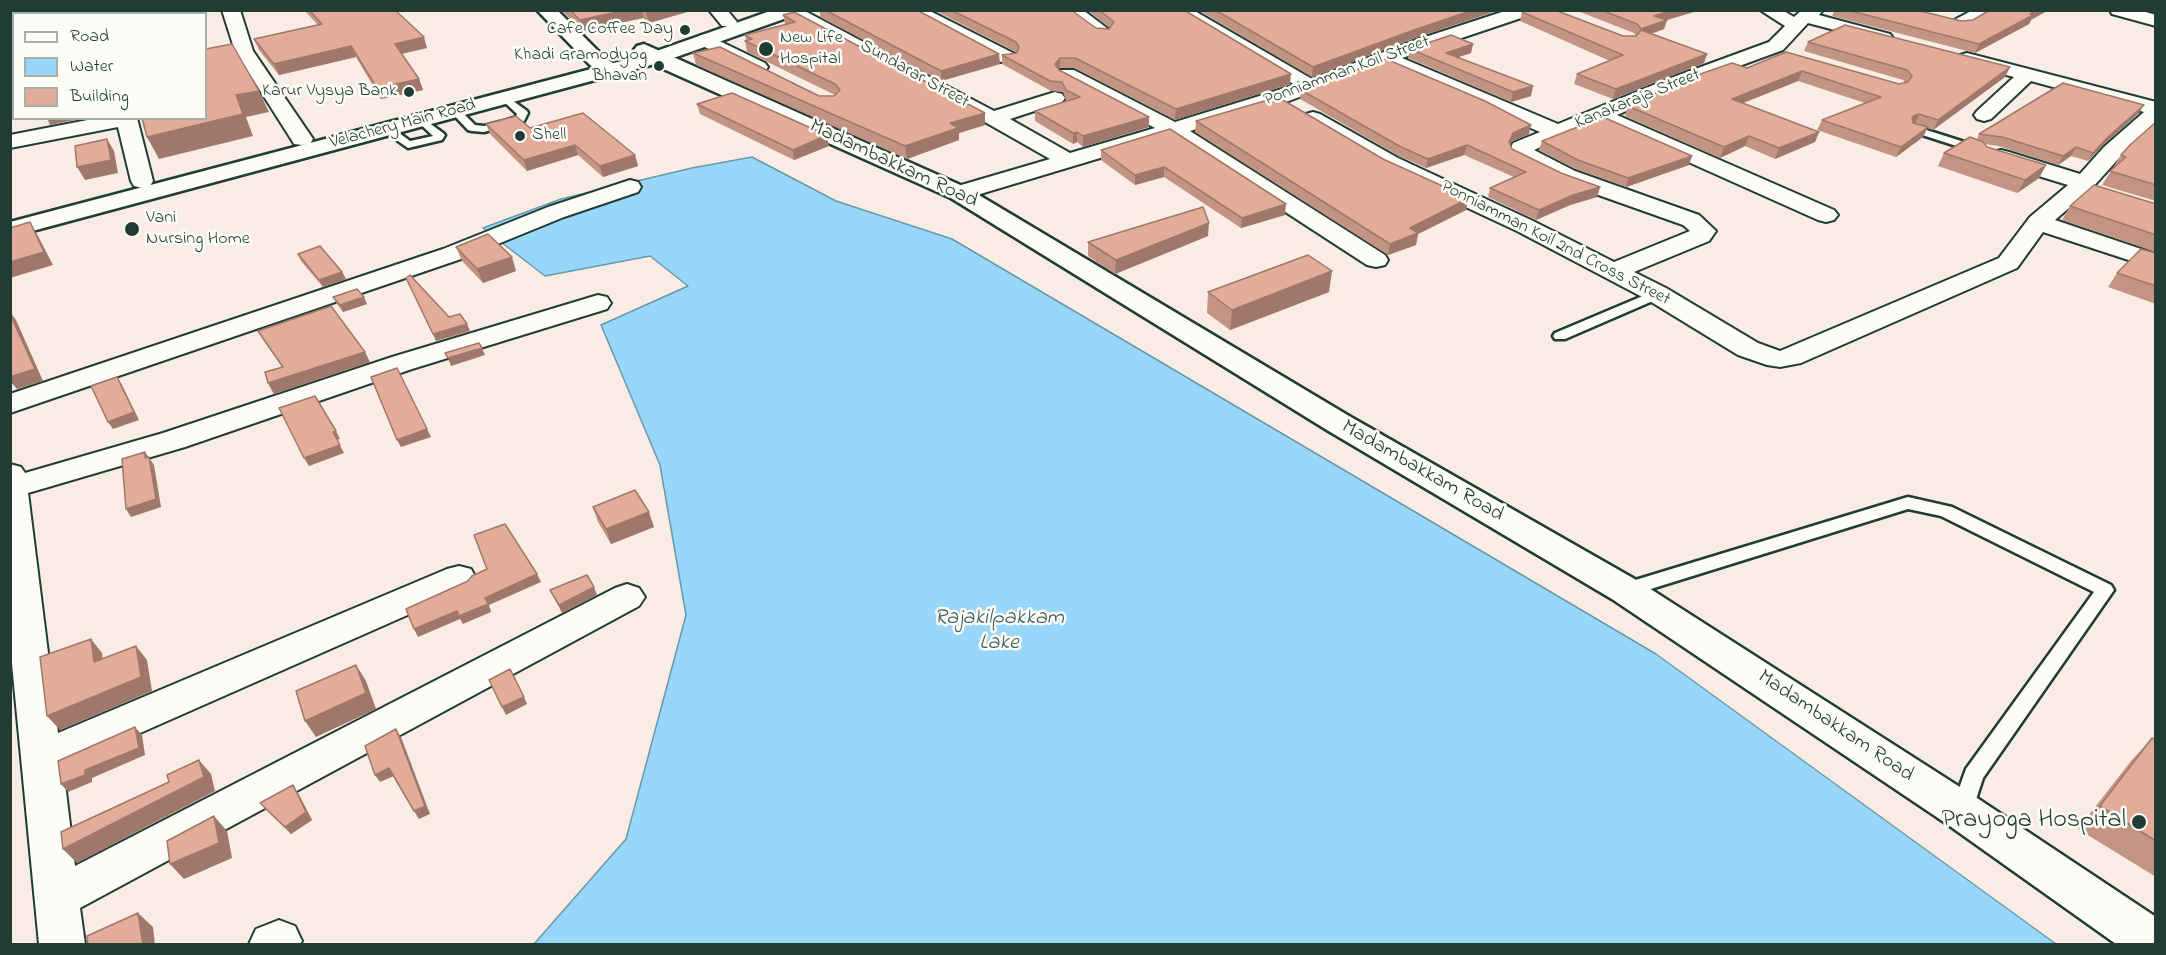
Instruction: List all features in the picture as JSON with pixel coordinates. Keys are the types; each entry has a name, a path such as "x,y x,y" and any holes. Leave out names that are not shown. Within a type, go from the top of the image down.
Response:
{"street":[{"path":"231,10 244,51 288,114 302,140"},
{"path":"546,10 603,66"},
{"name":"Velachery Main Road","path":"650,54 722,16 759,10"},
{"path":"912,10 1008,58"},
{"path":"1070,10 1103,32"},
{"path":"1185,13 1211,10"},
{"name":"Ponniamman Koil Street","path":"959,193 1279,98 1386,58 1527,10"},
{"path":"1768,10 1806,17 1902,43"},
{"path":"1962,23 1988,10"},
{"path":"2118,10 2156,21"},
{"name":"Velachery Main Road","path":"10,214 705,40 791,11"},
{"name":"Sundarar Street","path":"791,11 1067,160"},
{"path":"1185,13 1311,86"},
{"name":"Kanakaraja Street","path":"1386,58 1558,132 1675,83 1776,46 1806,17"},
{"path":"705,40 777,76"},
{"path":"1769,49 1791,56"},
{"name":"Madambakkam Road","path":"650,54 959,193 1328,417 1625,590 1962,812 2155,945"},
{"path":"1947,54 2145,105 2154,110 2155,113 2112,152 2088,188 2038,222"},
{"name":"Velachery Main Road","path":"10,230 505,98 603,66"},
{"path":"1067,74 1174,130 1376,260"},
{"path":"1983,116 2027,75"},
{"path":"992,118 1055,98"},
{"name":"Ponniamman Koil 2nd Cross Street","path":"1279,98 1390,163 1525,226 1657,294 1748,349 1767,357 1780,359 1791,357 2008,263 2038,222"},
{"path":"1600,114 1827,215"},
{"path":"10,142 122,120"},
{"path":"127,120 142,181"},
{"path":"1558,132 1521,148 1520,152 1567,176 1691,220 1704,231 1700,236 1612,272"},
{"path":"1989,153 2088,188"},
{"path":"10,404 462,251 556,212 630,187"},
{"path":"2038,222 2156,262"},
{"path":"62,945 11,481 174,440 402,363 598,303"},
{"path":"42,758 459,578"},
{"path":"56,897 627,597"}],"lane":[{"path":"1914,129 1989,153"},
{"path":"1560,336 1657,294"},
{"path":"1625,590 1908,503 1946,511 2105,590 1973,775 1962,812"}],"water":[{"name":"Rajakilpakkam Lake","path":"752,157 836,201 952,239 1656,654 2056,944 534,944 626,839 686,615 660,465 601,325 688,286 650,256 545,276 483,228 561,199 692,168"}],"building":[{"path":"309,10 395,10 424,37 395,44 419,79 377,88 351,46 274,64 254,39 322,24"},
{"path":"570,10 626,10 580,20"},
{"path":"825,10 917,10 999,54 941,71"},
{"path":"951,10 1071,10 1096,28 1109,29 1114,22 1099,10 1184,10 1291,74 1176,109 1075,58 1060,58 1055,64 1059,70 1149,117 1083,136 1077,132 1073,133 1035,111 1080,97 1066,90 1062,82 1050,81 1002,55 1017,53 1019,47 1016,42"},
{"path":"1215,10 1473,10 1313,67"},
{"path":"1525,10 1555,10 1623,36 1636,36 1641,30 1707,54 1616,89 1577,74 1623,55 1522,12"},
{"path":"1601,10 1672,10 1654,16 1667,20 1641,29 1637,24"},
{"path":"1847,10 1916,10 1961,21 1973,20 1990,10 2037,10 2030,14 2033,15 1979,44"},
{"path":"794,12 985,113 950,123 958,128 905,146 693,53 720,47 819,96 834,96 840,90 835,84 745,41 752,39 745,35 795,22 783,15"},
{"path":"1845,25 2010,67 1938,120 1919,114 1912,117 1913,123 1928,127 1901,147 1822,120 1881,97 1802,71 1732,99 1819,132 1779,148 1749,136 1724,147 1628,106 1686,79 1732,63 1747,68 1786,52 1899,84 1908,82 1912,76 1907,70 1808,42"},
{"path":"1451,35 1473,44 1446,53 1533,86 1513,92 1410,49"},
{"path":"232,44 259,91 236,95 243,114 147,137 143,120 207,120 207,49"},
{"path":"1386,59 1485,101 1531,125 1513,133 1509,142 1512,149 1561,173 1600,187 1573,195 1539,210 1490,188 1526,172 1467,145 1428,159 1401,147 1301,90"},
{"path":"2063,83 2144,105 2093,153 2076,147 2063,156 2002,137 1979,134"},
{"path":"732,93 827,135 793,150 697,104"},
{"path":"1278,97 1383,159 1469,198 1410,228 1418,233 1390,244 1196,121"},
{"path":"583,113 635,155 600,166 575,145 524,160 486,124 516,116 530,128"},
{"path":"1603,117 1692,156 1628,178 1578,160 1542,141"},
{"path":"2156,122 2156,185 2110,171 2126,157 2121,155 2130,145"},
{"path":"1170,129 1286,204 1242,218 1164,167 1135,175 1101,150"},
{"path":"1970,137 1983,142 1987,147 2046,165 2025,180 1944,153"},
{"path":"107,139 111,160 77,167 75,146"},
{"path":"2094,185 2156,204 2156,235 2070,206"},
{"path":"1203,207 1209,223 1116,260 1088,242"},
{"path":"30,222 44,252 10,262 10,228"},
{"path":"488,234 512,257 477,269 456,247"},
{"path":"320,246 342,272 319,280 298,254"},
{"path":"2141,249 2156,253 2156,286 2117,273"},
{"path":"1308,255 1332,271 1232,310 1208,292"},
{"path":"410,275 449,317 460,314 467,324 433,334 406,278"},
{"path":"357,289 364,297 340,305 333,297"},
{"path":"331,306 365,352 268,383 265,372 283,367 258,331"},
{"path":"10,314 35,369 10,377"},
{"path":"479,343 482,348 448,358 445,353"},
{"path":"397,368 427,429 397,440 371,377"},
{"path":"117,377 134,412 108,422 91,386"},
{"path":"315,396 336,431 333,432 340,445 304,458 279,408"},
{"path":"145,452 145,458 149,457 156,499 126,509 122,459"},
{"path":"635,490 649,512 606,529 593,507"},
{"path":"505,524 537,574 485,598 488,604 459,616 457,611 414,629 406,609 468,581 472,576 487,569 474,535"},
{"path":"587,575 594,587 559,605 550,590"},
{"path":"91,639 94,662 136,646 141,677 47,716 40,657"},
{"path":"356,665 366,693 305,721 296,691"},
{"path":"510,669 524,697 502,707 489,680"},
{"path":"135,727 139,748 85,770 85,775 61,784 58,761"},
{"path":"396,729 425,806 414,811 389,768 375,775 365,746"},
{"path":"2152,738 2156,740 2156,841 2100,806"},
{"path":"199,760 204,777 63,849 61,832 169,782 167,775"},
{"path":"293,785 306,812 285,827 260,803"},
{"path":"214,816 219,843 170,864 167,841"},
{"path":"138,913 143,945 88,945 87,936"}],"place":[{"name":"Cafe Coffee Day","path":"685,30"},
{"name":"New Life Hospital","path":"766,49"},
{"name":"Khadi Gramodyog Bhavan","path":"659,66"},
{"name":"Karur Vysya Bank","path":"409,92"},
{"name":"Shell","path":"520,136"},
{"name":"Vani Nursing Home","path":"132,229"},
{"name":"Prayoga Hospital","path":"2139,822"}]}
